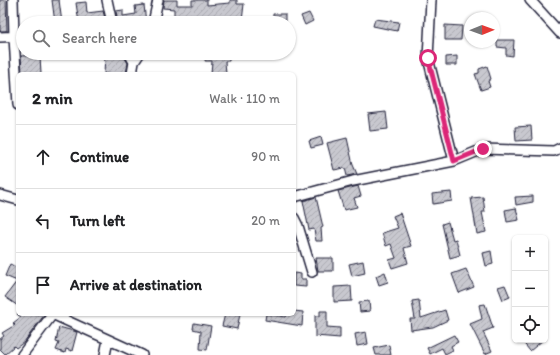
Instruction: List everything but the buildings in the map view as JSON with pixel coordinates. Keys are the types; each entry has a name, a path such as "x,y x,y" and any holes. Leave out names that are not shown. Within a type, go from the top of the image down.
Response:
{"street":[{"path":"13,0 16,22"},
{"path":"107,0 110,16"},
{"path":"155,16 158,0"},
{"path":"432,0 428,58 454,161"},
{"path":"530,0 560,33"},
{"path":"0,37 16,36"},
{"path":"18,60 18,72"},
{"path":"132,72 134,62"},
{"path":"296,196 353,181 454,161 483,149 554,151 560,148"},
{"path":"0,195 16,199"},
{"path":"296,222 312,272"},
{"path":"23,355 51,316"},
{"path":"56,316 142,355"},
{"path":"105,355 108,340"}],"route":[{"path":"428,58 454,161 483,149"}]}
